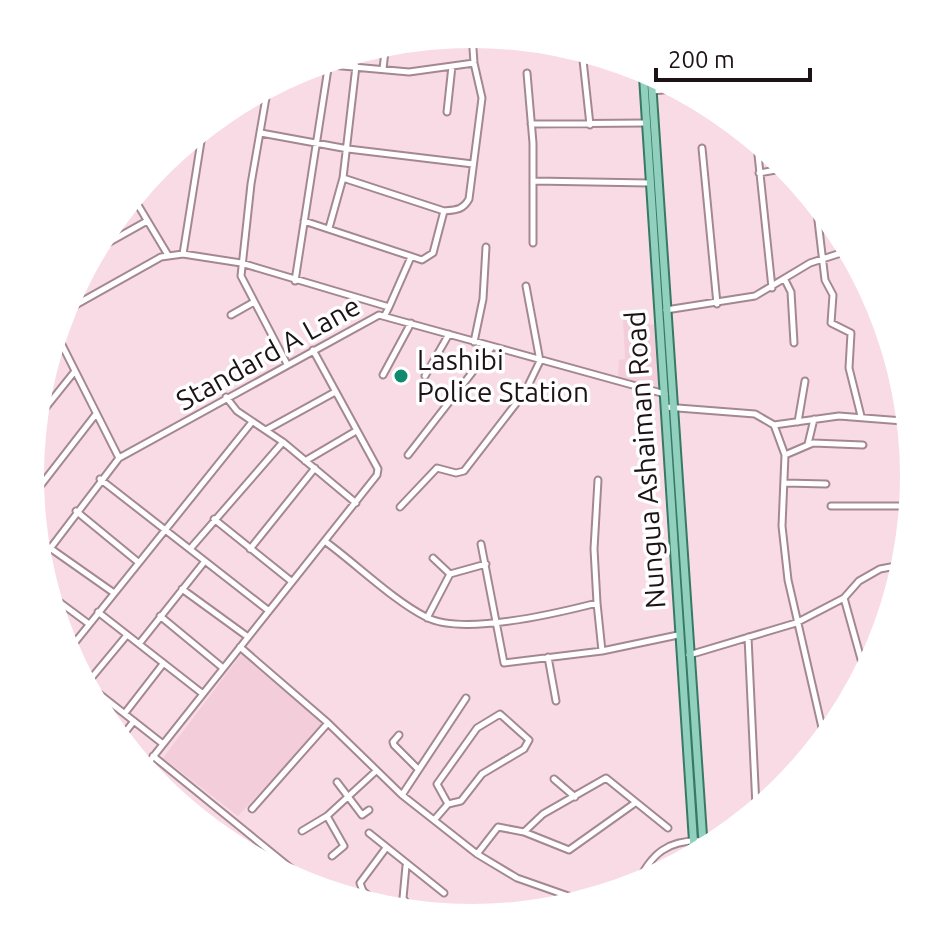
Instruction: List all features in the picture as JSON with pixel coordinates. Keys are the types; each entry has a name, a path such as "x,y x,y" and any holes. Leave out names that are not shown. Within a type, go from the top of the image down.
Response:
{"main road":[{"name":"Nungua Ashaiman Road","path":"644,84 661,310 674,394 670,406 678,635 694,842"},
{"name":"Nungua Ashaiman Road","path":"652,88 664,394 670,406 703,836"}],"street":[{"path":"343,178 444,211 465,206 482,98 473,48"},
{"path":"383,69 384,57"},
{"path":"352,66 429,72 474,63"},
{"path":"583,63 590,125"},
{"path":"329,228 348,149 356,66"},
{"path":"447,112 452,66"},
{"path":"527,73 534,181 533,243"},
{"path":"295,281 328,74"},
{"path":"652,91 658,90"},
{"path":"266,101 241,276 287,364"},
{"path":"531,124 645,123"},
{"path":"261,133 317,140 348,149 473,164"},
{"path":"183,254 200,145"},
{"path":"702,148 717,304"},
{"path":"758,158 772,288"},
{"path":"759,173 772,171"},
{"path":"534,181 649,183"},
{"path":"139,207 168,255"},
{"path":"304,221 422,260 433,253 444,211"},
{"path":"116,239 147,221"},
{"path":"819,225 825,280 833,295 831,323 851,333 849,368 861,416"},
{"path":"474,342 483,299 486,247"},
{"path":"661,310 717,304 772,288 823,256 838,253"},
{"path":"81,302 168,255 183,254 241,263 389,307"},
{"path":"385,315 411,257"},
{"path":"785,280 791,292 794,343"},
{"path":"400,507 437,468 456,473 464,471 525,392 540,361 526,286"},
{"path":"231,315 254,302"},
{"name":"Standard A Lane","path":"50,548 119,458 371,318 385,315 540,361 674,394"},
{"path":"383,375 411,323"},
{"path":"425,376 449,334"},
{"path":"408,455 492,347"},
{"path":"63,350 119,458"},
{"path":"151,759 326,542 378,472 313,350"},
{"path":"51,401 75,371"},
{"path":"798,422 805,381"},
{"path":"266,430 335,392"},
{"path":"226,397 252,422 283,442 356,503"},
{"path":"670,406 755,414 774,425 861,416 896,420"},
{"path":"44,481 96,414"},
{"path":"808,444 814,419"},
{"path":"77,640 252,422"},
{"path":"774,425 785,455 782,526 796,623 821,724"},
{"path":"305,461 356,431"},
{"path":"190,549 283,442"},
{"path":"785,455 808,444 863,445"},
{"path":"250,549 315,468"},
{"path":"100,479 269,611"},
{"path":"598,480 594,549 602,651"},
{"path":"785,483 826,484"},
{"path":"831,506 899,508"},
{"path":"76,511 138,562"},
{"path":"214,519 292,582"},
{"path":"326,542 427,618 451,624 544,616 597,603"},
{"path":"481,544 504,663 602,651 678,635"},
{"path":"50,548 114,593"},
{"path":"433,558 450,574"},
{"path":"139,644 205,561"},
{"path":"427,618 450,574 486,564"},
{"path":"688,655 796,623 844,598 859,581 890,567"},
{"path":"182,589 248,637"},
{"path":"844,598 860,656"},
{"path":"65,606 89,624"},
{"path":"98,612 203,694"},
{"path":"160,616 223,668"},
{"path":"93,675 127,635"},
{"path":"748,637 756,797"},
{"path":"240,647 328,723 402,795 477,854 517,878 563,894"},
{"path":"548,657 556,701"},
{"path":"124,714 163,664"},
{"path":"402,795 466,698"},
{"path":"111,706 163,744"},
{"path":"435,819 448,804 461,801 482,774 524,749 529,740 526,735 500,714 477,728 437,784 448,804"},
{"path":"127,730 134,721"},
{"path":"252,809 328,723"},
{"path":"399,735 394,745 418,769"},
{"path":"153,756 277,857"},
{"path":"302,831 327,816 376,771"},
{"path":"524,832 543,814 606,778 668,828"},
{"path":"554,779 575,797"},
{"path":"337,782 362,815 369,810"},
{"path":"477,854 498,827 524,832 569,850 635,803"},
{"path":"327,816 344,846 332,856"},
{"path":"369,833 406,866 444,893"},
{"path":"647,866 654,853 677,842 690,844"},
{"path":"362,889 360,883 386,848"},
{"path":"403,898 406,866"}],"shaded area":[{"path":"643,317 644,324 657,325 661,388 618,378 619,360 625,359 623,318"},
{"path":"243,652 324,724 238,816 163,758"}],"place":[{"name":"Lashibi Police Station","path":"401,376"}]}
